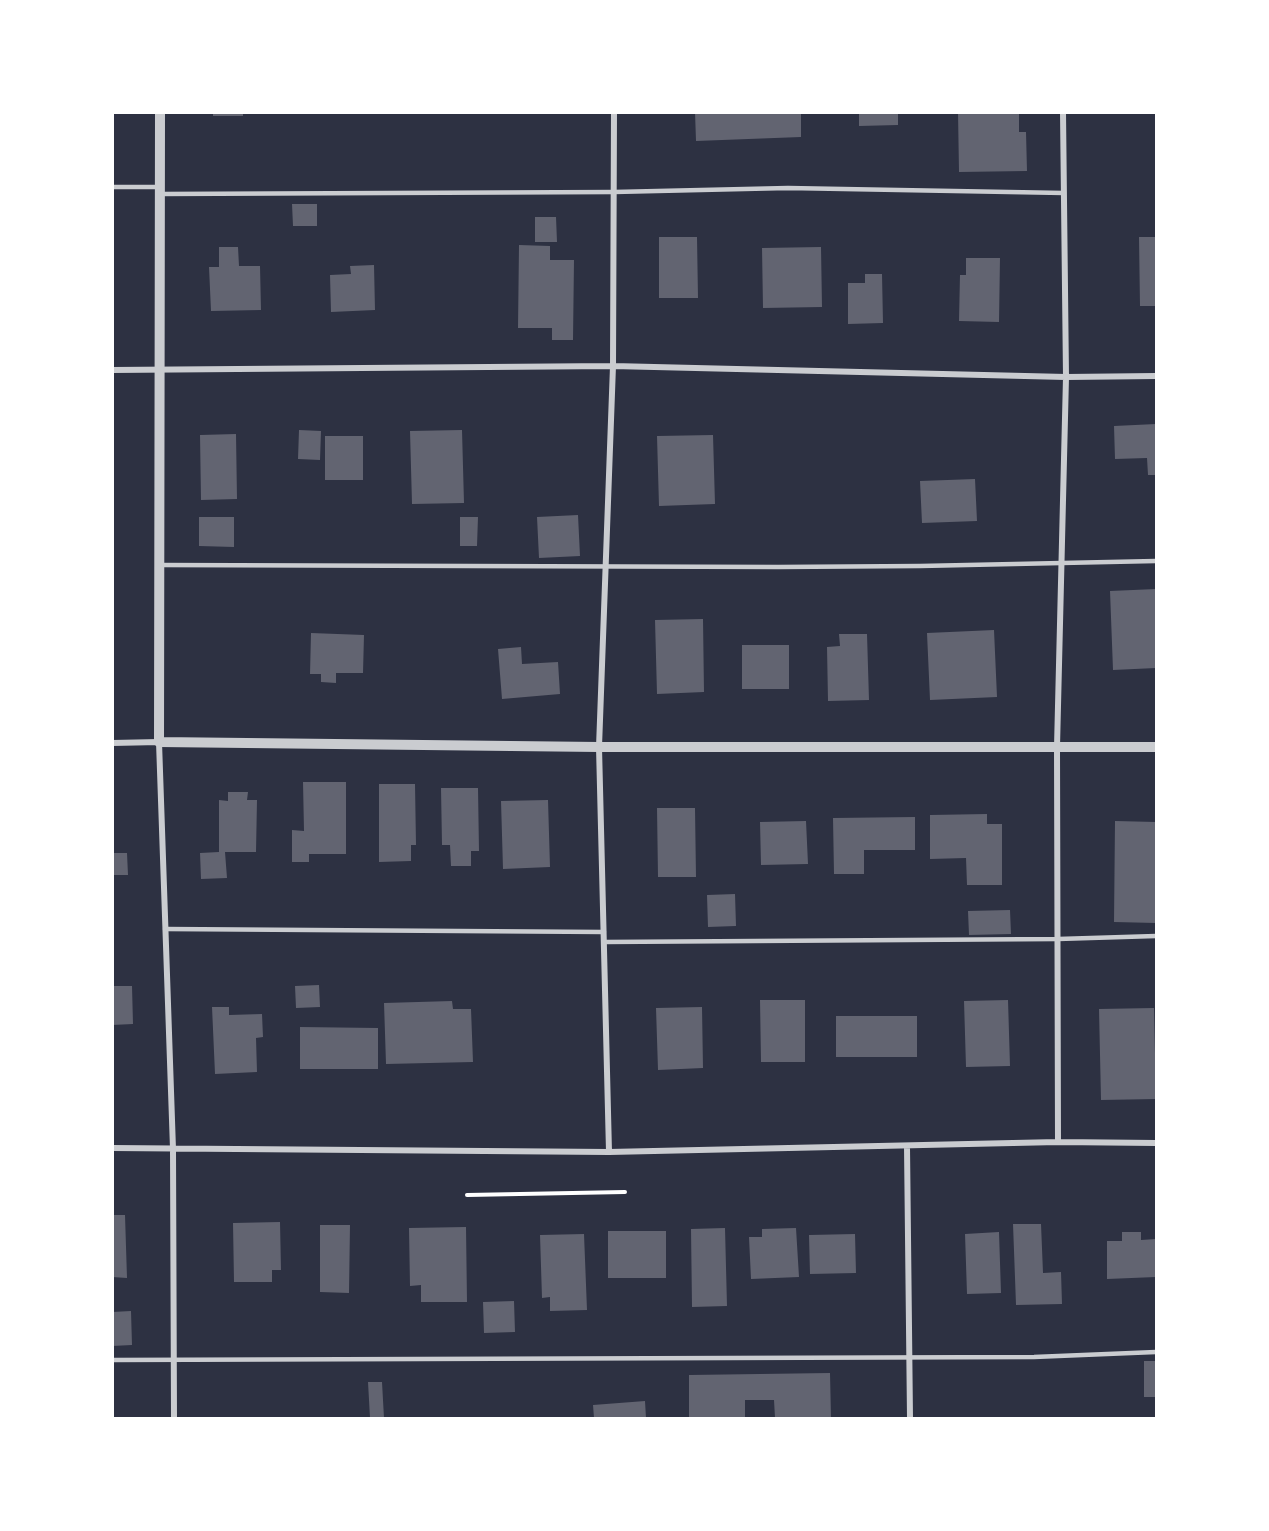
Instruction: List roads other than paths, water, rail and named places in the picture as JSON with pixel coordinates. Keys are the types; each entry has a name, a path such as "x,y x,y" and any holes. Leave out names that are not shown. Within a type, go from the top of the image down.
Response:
{"street":[{"path":"160,112 159,742 173,1149 174,1419"},
{"path":"609,1152 599,747 613,366 614,112"},
{"path":"1058,1142 1057,747 1066,377 1063,112"},
{"path":"112,370 613,366 1066,377 1156,376"},
{"path":"112,742 599,747 1156,747"},
{"path":"112,1148 609,1152 1058,1142 1156,1143"},
{"path":"907,1146 910,1419"}],"lane":[{"path":"112,187 160,190 614,192 788,188 1064,193"},
{"path":"159,565 908,566 1156,561"},
{"path":"165,929 604,932"},
{"path":"604,942 1058,939 1156,936"},
{"path":"112,1360 1034,1357 1156,1352"}]}
